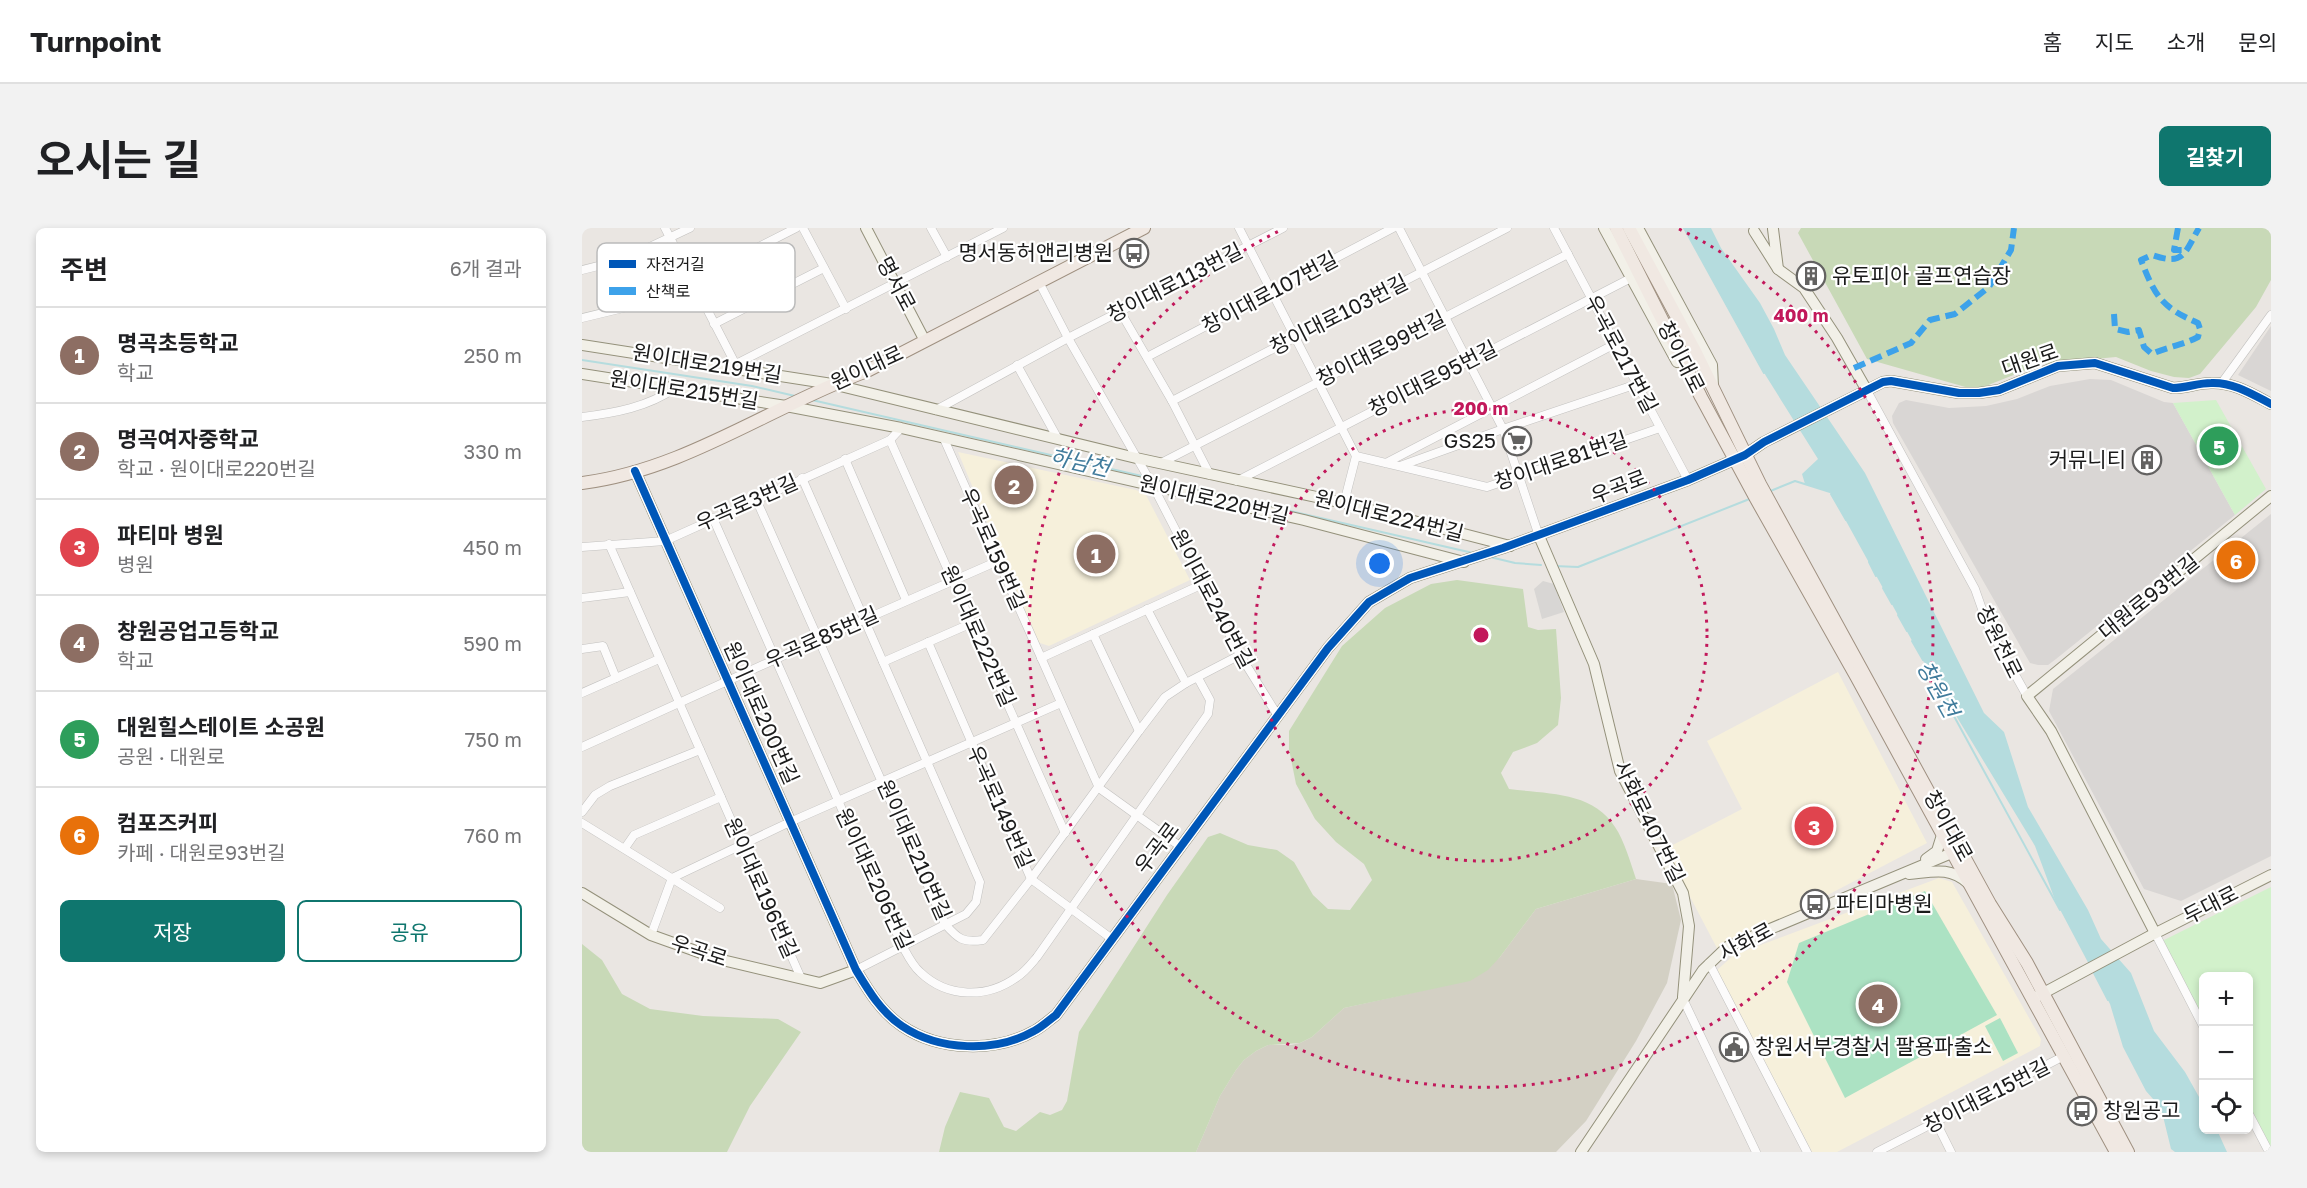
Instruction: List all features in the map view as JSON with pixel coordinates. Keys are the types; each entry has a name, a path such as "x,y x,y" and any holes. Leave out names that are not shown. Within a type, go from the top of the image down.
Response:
{"main road":[{"name":"원이대로","path":"582,483 669,462 791,405 828,385 867,371 1144,228"},
{"name":"창이대로","path":"1616,228 1701,397 1740,457 1956,851 1990,904 2119,1152"},
{"name":"창이대로","path":"1629,228 1740,439 1740,457"},
{"name":"창이대로","path":"1765,503 1942,835 1956,851 1970,885 2038,996 2064,1056 2119,1152"}],"street":[{"path":"665,228 673,243"},
{"path":"659,243 690,228"},
{"path":"767,243 796,228"},
{"path":"803,228 846,309"},
{"name":"명서로","path":"866,228 925,341"},
{"path":"931,228 946,257"},
{"path":"708,312 737,367 1003,228"},
{"path":"1239,228 1356,456 1344,502"},
{"name":"창이대로113번길","path":"1068,338 1283,228"},
{"name":"창이대로107번길","path":"1147,357 1393,228"},
{"path":"1399,228 1503,429 1539,536"},
{"name":"창이대로103번길","path":"1172,401 1507,228"},
{"name":"우곡로217번길","path":"1554,228 1688,480"},
{"path":"1604,228 1689,382 1701,397"},
{"path":"1638,228 1712,365 1713,387"},
{"path":"1753,230 1766,234 1773,228"},
{"path":"1773,228 1778,269"},
{"path":"1753,230 1778,269"},
{"name":"창이대로99번길","path":"1160,464 1317,381 1568,254"},
{"path":"582,270 597,266"},
{"path":"795,283 824,268"},
{"name":"창원천로","path":"1778,269 1804,288 1837,338 1866,389 1975,589 1988,627 2026,696 2051,731 2153,934 2203,1026"},
{"name":"창이대로95번길","path":"1237,481 1631,278"},
{"path":"1039,282 1137,460"},
{"path":"1120,311 1172,401 1210,475"},
{"path":"582,318 607,312"},
{"path":"714,324 738,312"},
{"path":"2221,384 2271,315"},
{"path":"935,410 1068,338"},
{"path":"1386,463 1616,344"},
{"name":"원이대로219번길","path":"582,345 737,367 828,385"},
{"name":"대원로","path":"1740,457 1866,389 1891,381 1959,393 1979,393 1999,390 2058,366 2086,363 2105,365 2173,388 2211,383 2221,384 2241,389 2271,404"},
{"path":"1017,365 1058,439"},
{"name":"원이대로215번길","path":"582,374 791,405"},
{"path":"1400,466 1637,384"},
{"name":"원이대로224번길","path":"828,385 1137,460 1344,502 1507,547"},
{"path":"582,417 612,413 659,399 675,388"},
{"name":"원이대로220번길","path":"791,405 1151,484 1467,561"},
{"name":"우곡로3번길","path":"582,548 665,541 890,440 902,428"},
{"name":"창이대로81번길","path":"1356,456 1487,487 1660,428"},
{"name":"우곡로159번길","path":"944,439 1099,788 1181,847"},
{"name":"원이대로222번길","path":"890,440 1065,833"},
{"name":"우곡로","path":"582,893 651,935 717,959 820,983 856,970 871,997 902,1026 942,1043 970,1047 1003,1043 1034,1031 1056,1015 1328,648 1369,602 1410,578 1539,536 1688,480 1740,457"},
{"path":"844,459 906,600"},
{"name":"원이대로240번길","path":"1137,460 1240,655 1278,716"},
{"name":"원이대로200번길","path":"635,471 856,970"},
{"path":"802,478 980,882 976,902 966,914 856,970"},
{"name":"대원로93번길","path":"2026,696 2271,496"},
{"name":"원이대로210번길","path":"756,499 945,924 956,937 970,942 983,940 1166,698 1186,683 1240,655"},
{"name":"원이대로206번길","path":"713,518 902,945 918,971 939,987 967,993 991,991 1018,977 1037,957 1208,714 1210,700 1198,678"},
{"name":"사화로407번길","path":"1539,536 1594,664 1620,771 1683,893 1689,926 1683,999"},
{"name":"원이대로196번길","path":"609,544 801,978"},
{"name":"우곡로85번길","path":"582,747 774,659 998,561"},
{"path":"1041,658 1203,584"},
{"path":"582,598 630,592"},
{"path":"1147,609 1186,683"},
{"path":"883,662 972,623"},
{"path":"883,662 972,623"},
{"path":"1093,634 1139,731"},
{"name":"우곡로149번길","path":"928,642 1031,879 1112,939"},
{"path":"582,649 603,646 616,678"},
{"path":"582,693 659,659"},
{"path":"651,935 672,878 790,822 1061,703"},
{"path":"582,812 594,795 610,786 700,750"},
{"name":"원이대로196번길","path":"625,848 634,835 721,797"},
{"path":"582,823 720,908"},
{"path":"1897,876 1932,857 1937,851 1942,835"},
{"name":"사화로","path":"1581,1152 1683,999 1709,963 1727,947 1956,851"},
{"path":"1897,876 1945,870 1954,873 1970,885"},
{"name":"두대로","path":"2038,996 2153,934 2271,875"},
{"path":"1709,963 1807,1152"},
{"path":"1683,999 1756,1152"},
{"name":"창이대로15번길","path":"1877,1152 2064,1056"},
{"path":"1936,1122 1951,1152"},
{"path":"2253,1122 2269,1152"}],"shaded area":[{"path":"2271,326 2271,391 2238,375"},
{"path":"2090,379 2111,380 2164,402 2173,403 2235,515 2056,659 2048,665 2038,665 2030,663 1893,423 1892,416 1899,403 1906,400 1949,408 1986,406 2017,399 2050,386"},
{"path":"958,452 1136,490 1146,495 1190,580 1049,646 1037,642"},
{"path":"2271,514 2271,856 2181,901 2144,889 2049,711 2053,689"},
{"path":"1543,581 1554,584 1564,612 1542,619 1534,589"},
{"path":"1838,672 1927,843 1719,952 1665,849 1742,809 1707,741"},
{"path":"1939,878 1952,882 2041,1039 2040,1046 1837,1152 1812,1152 1717,970 1734,955"},
{"path":"1636,879 1672,884 1681,920 1667,983 1636,1041 1586,1121 1556,1152 1196,1152 1220,1096 1244,1060 1256,1051 1268,1045 1300,1043 1312,1037 1344,1008 1470,980 1500,957 1536,909"}],"green space":[{"path":"1801,228 2271,228 2271,280 2256,307 2200,374 2189,378 2174,377 2151,371 2116,357 2041,364 1976,390 1867,359 1798,233"},
{"path":"2216,400 2266,489 2235,515 2173,403"},
{"path":"1457,580 1523,589 1528,627 1538,630 1556,629 1561,698 1558,725 1537,743 1513,752 1501,773 1509,789 1568,796 1582,800 1606,815 1618,832 1636,879 1536,909 1500,957 1488,970 1470,981 1344,1008 1312,1037 1300,1043 1268,1045 1256,1051 1236,1070 1220,1096 1196,1152 939,1152 945,1127 960,1092 989,1098 1004,1127 1016,1131 1040,1112 1050,1115 1062,1110 1067,1101 1079,1032 1167,895 1208,837 1220,833 1248,845 1277,850 1294,862 1313,895 1328,909 1350,910 1372,880 1364,864 1336,842 1315,819 1296,784 1289,749 1289,731 1342,646 1385,608 1431,584"},
{"path":"2271,887 2271,1152 2253,1120 2253,972 2199,972 2199,1018 2160,942"},
{"path":"1925,891 1997,1015 1845,1098 1787,982 1799,943"},
{"path":"582,944 602,960 622,994 650,1009 703,1016 778,1019 801,1032 750,1106 727,1152 582,1152"},
{"path":"2000,1018 2018,1053 2003,1061 1985,1026"}],"water":[{"path":"1684,228 1711,228 1721,248 1760,303 1785,355 1865,473 1984,713 2004,732 2028,807 2088,910 2101,939 2131,973 2154,1031 2185,1072 2199,1097 2199,1134 2219,1134 2227,1152 2175,1152 2171,1149 2161,1108 2146,1091 2123,1047 2110,1004 2055,900 2035,846 1926,666 1830,492 1805,484 1802,474 1818,459 1766,376"}],"waterway":[{"name":"창원천","path":"1684,228 1764,373"},
{"name":"하남천","path":"582,360 752,386 795,396"},
{"name":"하남천","path":"812,400 1146,477"},
{"name":"하남천","path":"1151,479 1473,553"},
{"path":"1768,492 1795,481 1830,492"},
{"name":"창원천","path":"1831,494 1846,520"},
{"path":"1554,566 1578,567 1752,498"},
{"name":"하남천","path":"1490,557 1515,563 1541,565"},
{"name":"창원천","path":"1869,562 1876,576"},
{"name":"창원천","path":"1883,588 1892,604"},
{"name":"창원천","path":"1898,615 1907,631"},
{"name":"창원천","path":"1912,641 1923,660"},
{"name":"창원천","path":"1926,665 2060,910"},
{"name":"창원천","path":"2094,973 2108,1000"}],"marked path":[{"path":"1854,368 1911,343 1930,320 1955,314 1989,287 2011,250 2014,228"},
{"path":"2178,228 2174,250 2187,250"},
{"path":"2114,314 2115,329 2128,332 2139,330 2144,347 2152,354 2198,337 2200,329 2198,323 2167,306 2155,292 2141,260 2152,255 2177,258 2186,251 2199,228"}],"cycle path":[{"path":"635,471 856,970 876,1000 902,1026 933,1040 967,1046 985,1046 1019,1038 1037,1029 1056,1015 1328,648 1369,602 1410,578 1503,548 1688,480 1745,455 1764,442 1883,382 1891,381 1959,393 1979,393 1999,390 2058,366 2095,363 2173,388 2206,383 2227,384 2271,404"}],"place":[{"name":"명서동허앤리병원","path":"1134,253"},
{"name":"유토피아 골프연습장","path":"1811,276"},
{"name":"GS25","path":"1517,441"},
{"name":"대원힐스테이트 소공원","path":"2219,446"},
{"name":"커뮤니티","path":"2147,460"},
{"name":"명곡여자중학교","path":"1014,485"},
{"name":"명곡초등학교","path":"1096,554"},
{"name":"컴포즈커피","path":"2236,560"},
{"name":"파티마 병원","path":"1814,826"},
{"name":"파티마병원","path":"1815,904"},
{"name":"창원공업고등학교","path":"1878,1004"},
{"name":"창원서부경찰서 팔용파출소","path":"1734,1047"},
{"name":"창원공고","path":"2082,1111"}]}
